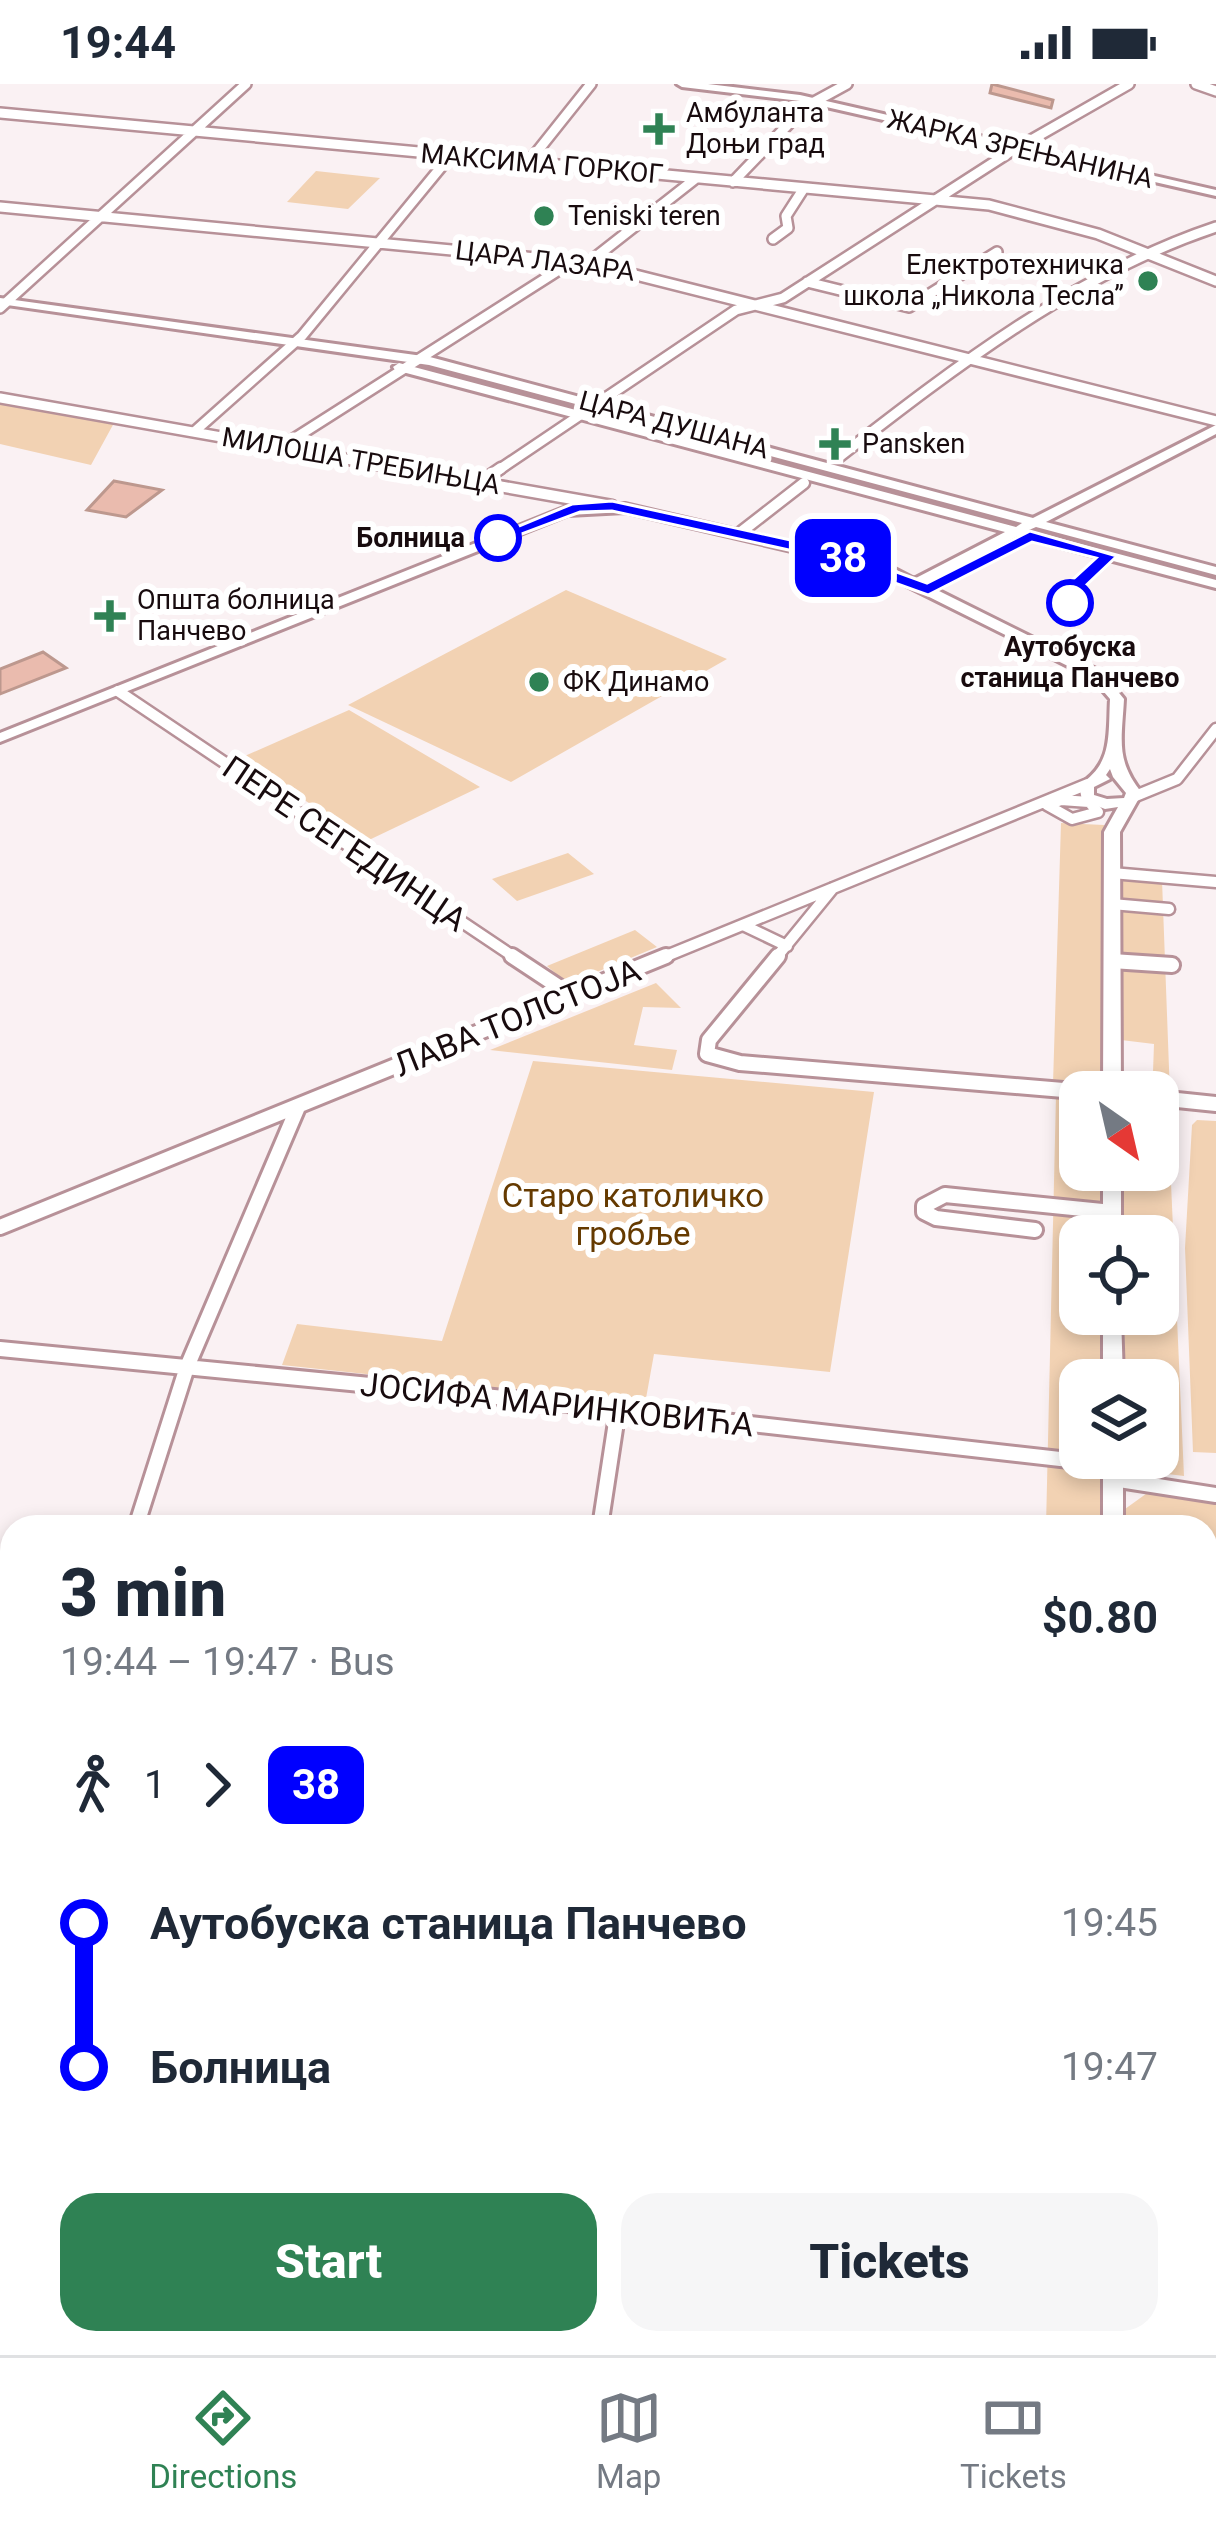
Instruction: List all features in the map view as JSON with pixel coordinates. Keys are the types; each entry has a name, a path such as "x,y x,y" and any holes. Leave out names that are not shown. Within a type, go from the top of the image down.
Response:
{"street":[{"path":"2,304 246,84"},
{"path":"528,163 591,84"},
{"name":"ЖАРКА ЗРЕЊАНИНА","path":"682,84 812,101 1216,194"},
{"path":"733,182 812,101 847,84"},
{"path":"482,481 736,310 777,300 1017,148 1129,84"},
{"path":"1196,84 1216,91"},
{"name":"МАКСИМА ГОРКОГ","path":"0,113 1024,212 1216,281"},
{"path":"194,432 295,343 451,155"},
{"path":"588,262 695,178"},
{"path":"772,239 788,228 786,216 804,188"},
{"name":"ЦАРА ЛАЗАРА","path":"0,207 588,262 1216,422"},
{"path":"838,458 969,356 1146,253 1216,227"},
{"path":"1201,235 1216,240"},
{"path":"807,282 909,307 998,252"},
{"path":"281,447 573,261"},
{"name":"ЦАРА ДУШАНА","path":"2,304 419,359 1036,526"},
{"name":"ЦАРА ДУШАНА","path":"295,343 1036,526"},
{"name":"МИЛОША ТРЕБИЊЦА","path":"0,398 558,495 860,562 922,587 1108,683 1117,699 1114,754"},
{"path":"922,587 1216,422"},
{"path":"741,532 804,483"},
{"path":"558,495 566,511"},
{"path":"0,738 566,511 612,506"},
{"path":"1036,526 1216,571"},
{"path":"1036,526 1216,584"},
{"name":"ПЕРЕ СЕГЕДИНЦА","path":"118,691 572,995"},
{"path":"1091,791 1128,791 1177,779 1216,730"},
{"path":"1200,747 1216,751"},
{"path":"1091,791 1114,754"},
{"path":"1112,1071 1112,832 1128,791 1114,754"},
{"path":"1091,791 1128,791"},
{"path":"1091,791 1112,832"},
{"name":"ЛАВА ТОЛСТОЈА","path":"0,1227 1060,797 1091,791"},
{"path":"1112,873 1216,882"},
{"path":"833,888 709,1040 704,1049 709,1055 1059,1089"},
{"path":"1112,904 1169,909"},
{"path":"743,925 787,946"},
{"path":"1112,961 1172,965"},
{"path":"1179,1100 1216,1104"},
{"path":"140,1515 187,1367 298,1107"},
{"path":"1034,1230 936,1218 924,1212 924,1206 945,1195 1112,1212 1112,1191"},
{"name":"ЈОСИФА МАРИНКОВИЋА","path":"0,1349 618,1409 1059,1461"},
{"path":"602,1515 618,1409"},
{"path":"1113,1479 1113,1515"},
{"name":"ЈОСИФА МАРИНКОВИЋА","path":"1157,1479 1216,1495"}],"green space":[{"path":"316,171 380,178 348,209 287,202"},
{"path":"0,404 114,423 91,465 0,444"},
{"path":"602,411 1002,514 993,520 595,414"},
{"name":"ФК Динамо","path":"566,590 727,659 511,782 348,705"},
{"path":"349,710 480,787 369,840 238,759"},
{"path":"1061,823 1104,825 1106,1071 1059,1071 1059,1084 1053,1084"},
{"path":"568,853 594,874 517,901 492,879"},
{"path":"1119,878 1162,880 1169,1071 1153,1071 1154,1044 1121,1040"},
{"path":"635,930 657,947 568,984 547,966"},
{"path":"656,983 681,1008 643,1007 634,1045 677,1050 672,1070 490,1050"},
{"name":"Старо католичко гробље","path":"533,1061 874,1092 830,1372 654,1354 645,1404 282,1365 297,1324 442,1341"},
{"path":"1056,1095 1059,1191 1105,1191 1105,1215 1059,1215 1059,1335 1106,1335 1106,1359 1059,1359 1059,1479 1105,1479 1104,1515 1046,1515"},
{"path":"1197,1120 1216,1121 1216,1453 1193,1452 1185,1248 1192,1125"},
{"path":"1123,1191 1171,1191 1172,1215 1124,1215"},
{"path":"1124,1335 1178,1335 1179,1359 1125,1359"},
{"path":"1179,1363 1184,1476 1179,1475"},
{"path":"1150,1491 1216,1502 1216,1515 1125,1515 1125,1509"}],"building":[{"path":"992,84 1053,100 1051,108 990,93"},
{"path":"114,481 162,490 126,517 87,510"},
{"path":"43,652 66,668 0,694 0,669"}],"bus line":[{"name":"38","path":"498,538 578,507 612,506 830,554 896,574 928,590 1030,536 1109,556 1066,593 1064,598 1070,603"}],"place":[{"name":"Амбуланта Доњи град","path":"659,129"},
{"name":"Teniski teren","path":"544,216"},
{"name":"Електротехничка школа „Никола Тесла”","path":"1148,281"},
{"name":"Pansken","path":"835,444"},
{"name":"Болница","path":"498,538"},
{"name":"Аутобуска станица Панчево","path":"1070,603"},
{"name":"Општа болница Панчево","path":"110,616"},
{"name":"ФК Динамо","path":"539,682"}]}
